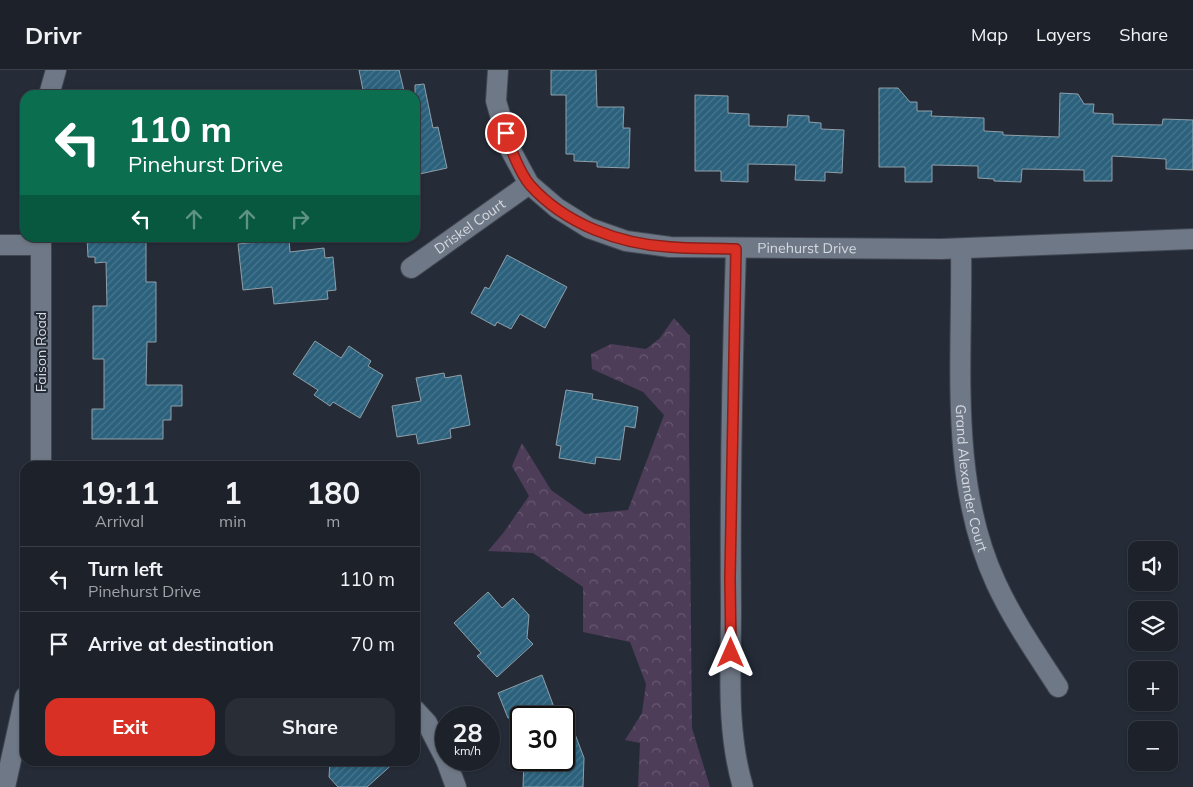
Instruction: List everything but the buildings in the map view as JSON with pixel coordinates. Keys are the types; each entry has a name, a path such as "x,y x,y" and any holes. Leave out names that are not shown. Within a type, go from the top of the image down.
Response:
{"street":[{"path":"50,90 56,70"},
{"name":"Pinehurst Drive","path":"498,70 496,101 510,149 530,184 557,208 589,228 626,241 670,247 736,249 961,249 1193,240"},
{"name":"Driskel Court","path":"410,268 530,184"},
{"path":"0,245 31,242"},
{"name":"Faison Road","path":"41,242 41,461"},
{"path":"736,249 730,578 731,691 734,742 743,787"},
{"name":"Grand Alexander Court","path":"961,249 961,414 966,482 977,531 995,581 1018,626 1058,687"},
{"path":"420,716 435,740"},
{"path":"5,787 20,720"},
{"path":"450,771 456,787"}],"green space":[{"path":"674,318 690,336 692,728 710,787 638,787 640,743 625,740 642,713 646,684 630,642 583,632 583,587 533,553 488,551 529,496 512,466 522,443 551,490 585,514 628,510 664,415 643,392 592,369 591,354 611,344 646,349 660,338"}],"route":[{"path":"506,133 510,149 530,184 557,208 589,228 626,241 670,247 736,249 730,578 731,653"}]}
